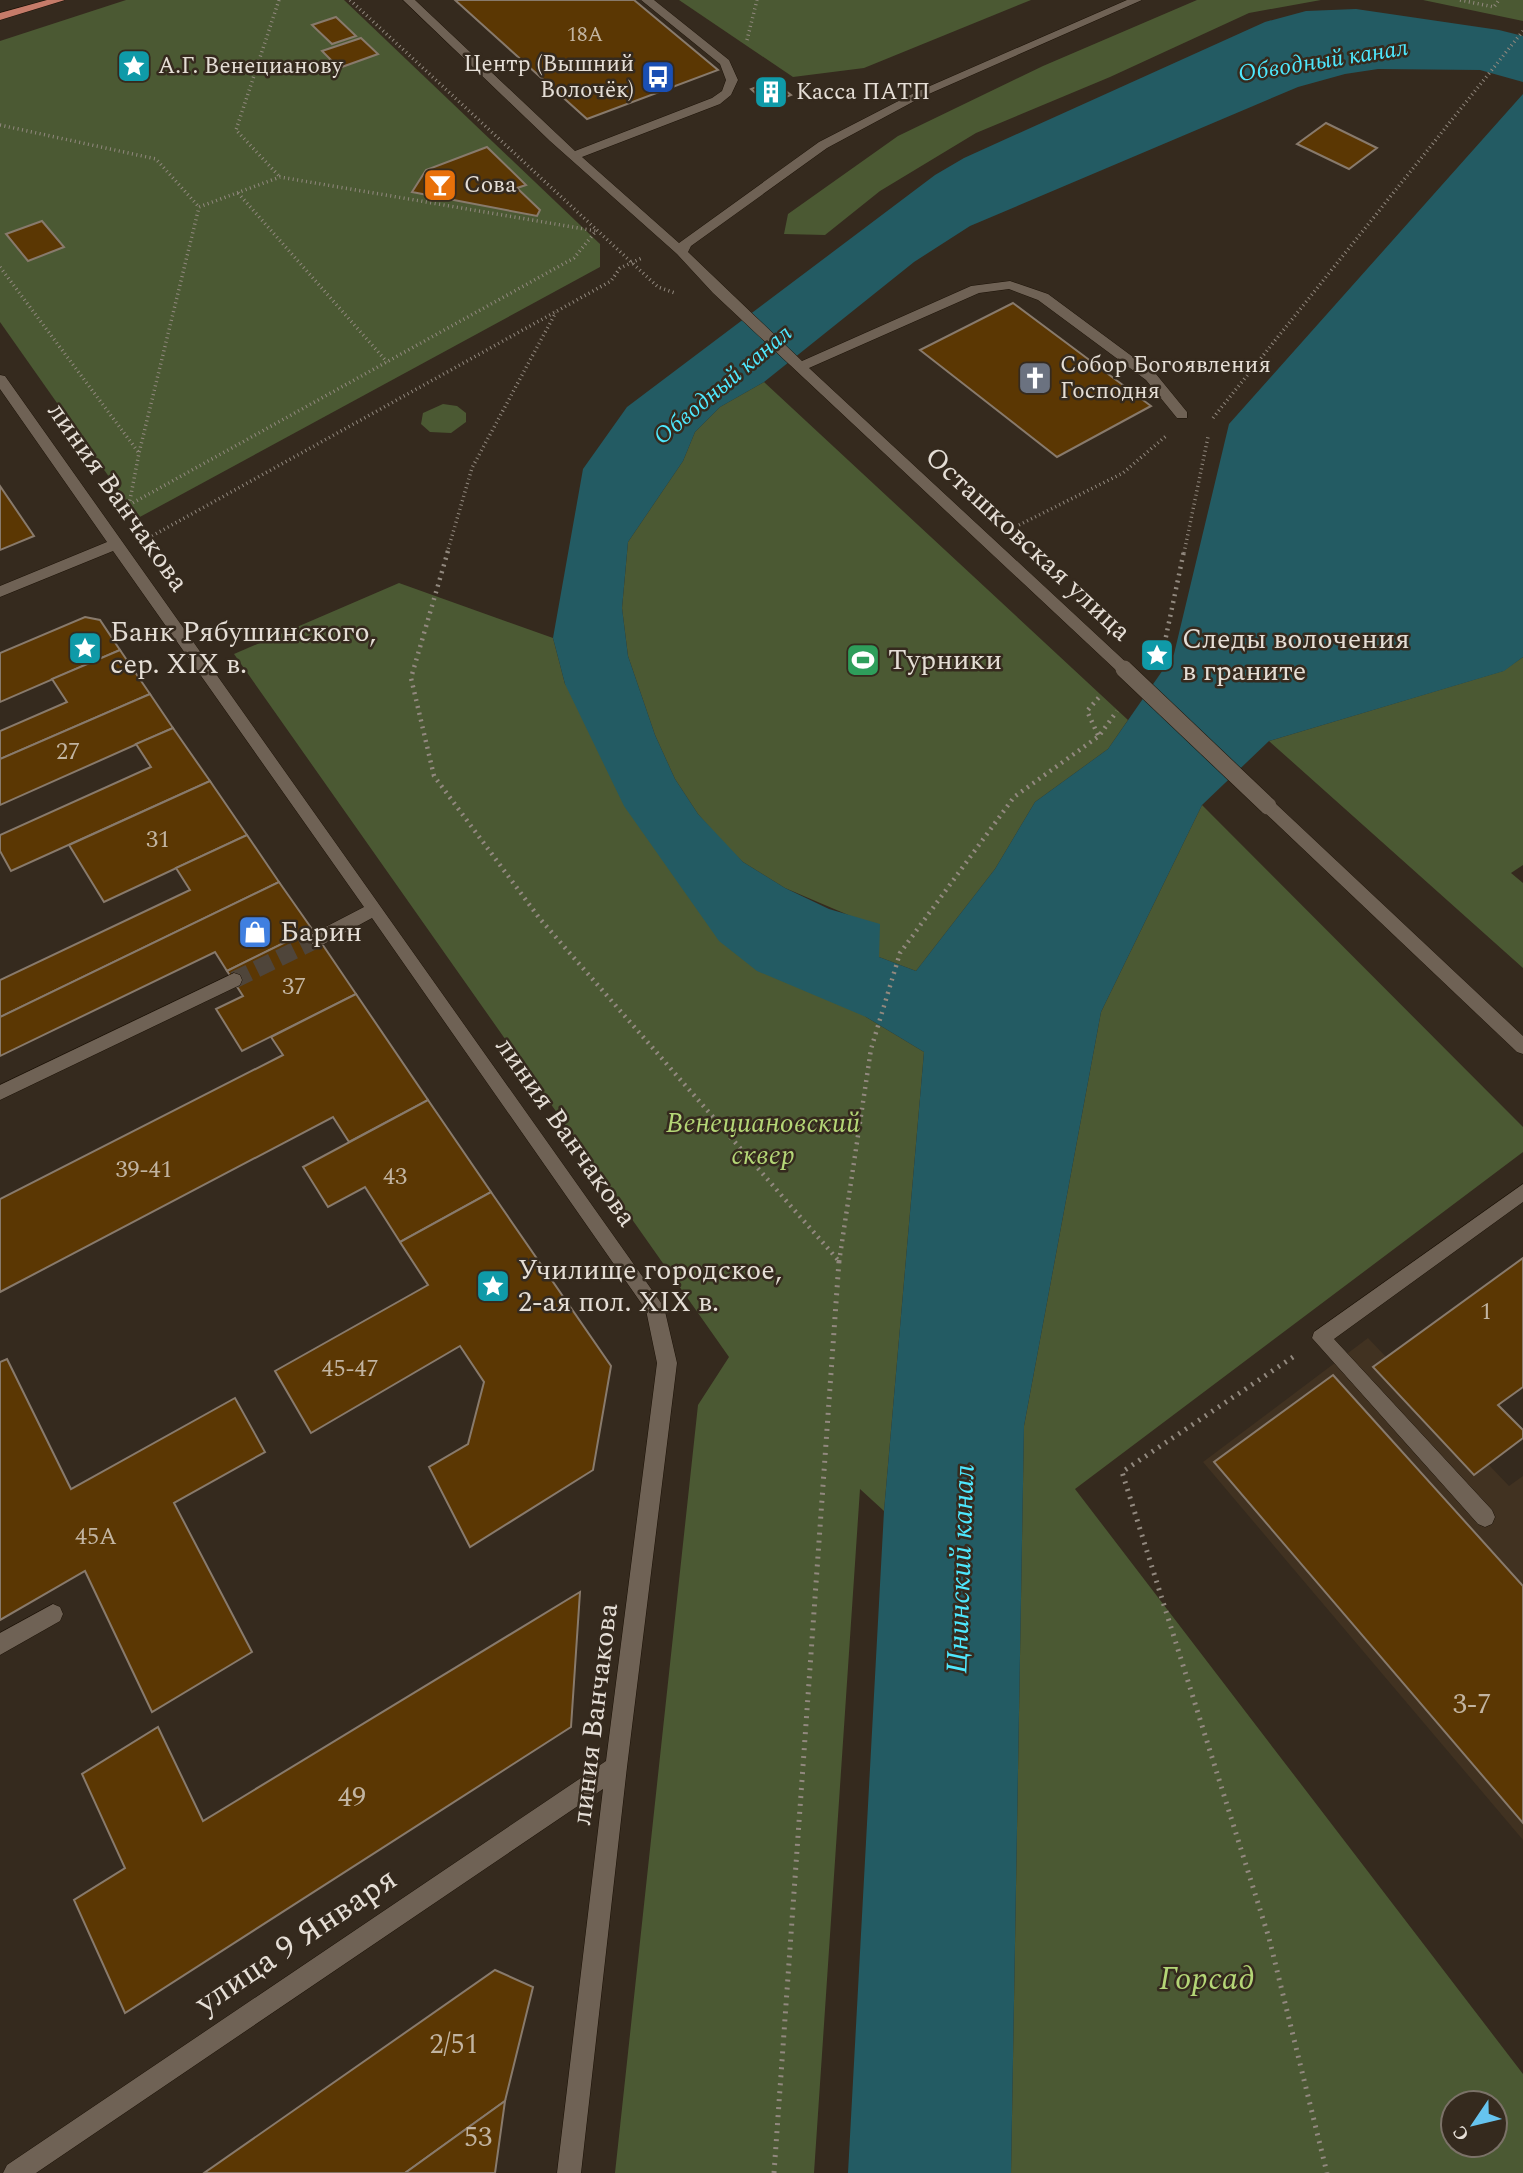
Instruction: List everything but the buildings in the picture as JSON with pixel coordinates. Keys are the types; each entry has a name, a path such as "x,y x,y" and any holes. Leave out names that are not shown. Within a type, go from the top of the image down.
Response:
{"main road":[{"path":"0,17 59,0"}],"street":[{"name":"Осташковская улица","path":"409,0 682,252 686,260 1523,1047"},
{"path":"575,155 716,101 727,93 732,80 725,62 648,0"},
{"path":"682,252 685,244 823,145 918,95 1136,0"},
{"path":"800,367 976,289 1010,285 1043,297 1151,377 1182,415"},
{"name":"линия Ванчакова","path":"0,379 655,1307 667,1363 616,1767 569,2173"},
{"path":"0,592 118,543"},
{"path":"318,939 375,909"},
{"path":"0,1093 233,980"},
{"path":"1485,1517 1321,1338 1523,1192"},
{"path":"0,1645 53,1614"},
{"name":"улица 9 Января","path":"15,2173 616,1767"}],"path":[{"path":"279,0 236,130 280,177"},
{"path":"350,0 632,264"},
{"path":"1460,0 1494,7 1499,0"},
{"path":"1212,420 1523,31"},
{"path":"0,125 156,159 199,207"},
{"path":"199,207 280,177 596,231"},
{"path":"238,193 387,362"},
{"path":"199,207 139,453 129,505 574,258 596,231"},
{"path":"0,267 139,453"},
{"path":"118,543 144,540 611,281"},
{"path":"556,312 472,468 411,678 434,776 540,919 839,1261"},
{"path":"1034,518 1123,473 1162,442 1182,415"},
{"path":"1149,665 1164,646 1209,433"},
{"path":"774,2173 839,1261 871,1049 900,953 1014,797 1099,736 1120,706"},
{"path":"1087,710 1099,736"},
{"path":"1321,1338 1122,1472 1269,1938 1327,2173"}],"shaded area":[{"path":"1368,1338 1509,1486 1523,1476 1523,1840 1203,1462"}],"green space":[{"path":"126,0 344,0 600,244 600,267 138,518 0,322 0,41"},
{"path":"679,0 1031,0 864,68 793,77"},
{"path":"1197,0 1321,0 1249,13 1110,77 976,133 880,191 825,235 784,234 788,214 898,136 1043,66"},
{"path":"1423,0 1523,0 1523,21"},
{"path":"764,382 1128,720 1108,749 1035,802 995,869 916,971 879,957 853,917 785,888 743,862 727,847 698,814 675,779 655,735 628,656 622,608 628,542 683,461 695,432 720,407"},
{"path":"443,404 457,406 466,413 466,422 451,433 430,432 421,424 423,413"},
{"name":"Венециановский сквер","path":"399,583 553,638 565,684 866,1017 924,1052 884,1511 860,1489 814,2173 615,2173 698,1405 729,1357 234,654"},
{"path":"1523,657 1523,865 1511,873 1523,883 1523,968 1269,741 1503,671"},
{"name":"Горсад","path":"1202,805 1523,1127 1523,1152 1075,1489 1523,2074 1523,2173 1011,2173 1024,1426 1101,1012"}],"water":[{"path":"1356,9 1523,36 1523,82 1480,70 1378,69 1345,74 1298,87 970,226 914,262 764,382 720,407 695,432 683,461 628,542 622,608 628,656 655,735 675,779 698,814 743,862 785,888 829,909 880,924 879,957 916,971 995,869 1035,802 1108,749 1174,654 1229,424 1523,94 1523,657 1504,671 1269,741 1202,805 1101,1012 1024,1426 1011,2173 848,2173 884,1511 924,1052 866,1017 757,971 719,941 624,806 565,684 553,638 583,469 627,407 935,175 964,158 1265,22 1306,11"}],"tunnel":[{"path":"234,980 318,939"}],"place":[{"name":"А.Г. Венецианову","path":"134,66"},
{"name":"Центр (Вышний Волочёк)","path":"658,77"},
{"name":"Касса ПАТП","path":"771,92"},
{"name":"Сова","path":"440,185"},
{"name":"Собор Богоявления Господня","path":"1035,378"},
{"name":"Банк Рябушинского, сер. XIX в.","path":"85,648"},
{"name":"Следы волочения в граните","path":"1157,655"},
{"name":"Турники","path":"863,660"},
{"name":"Барин","path":"255,932"},
{"name":"Училище городское, 2-ая пол. XIX в.","path":"493,1286"}],"water label":[{"name":"Обводный канал","path":"1323,61"},
{"name":"Обводный канал","path":"723,385"},
{"name":"Цнинский канал","path":"961,1569"}]}
